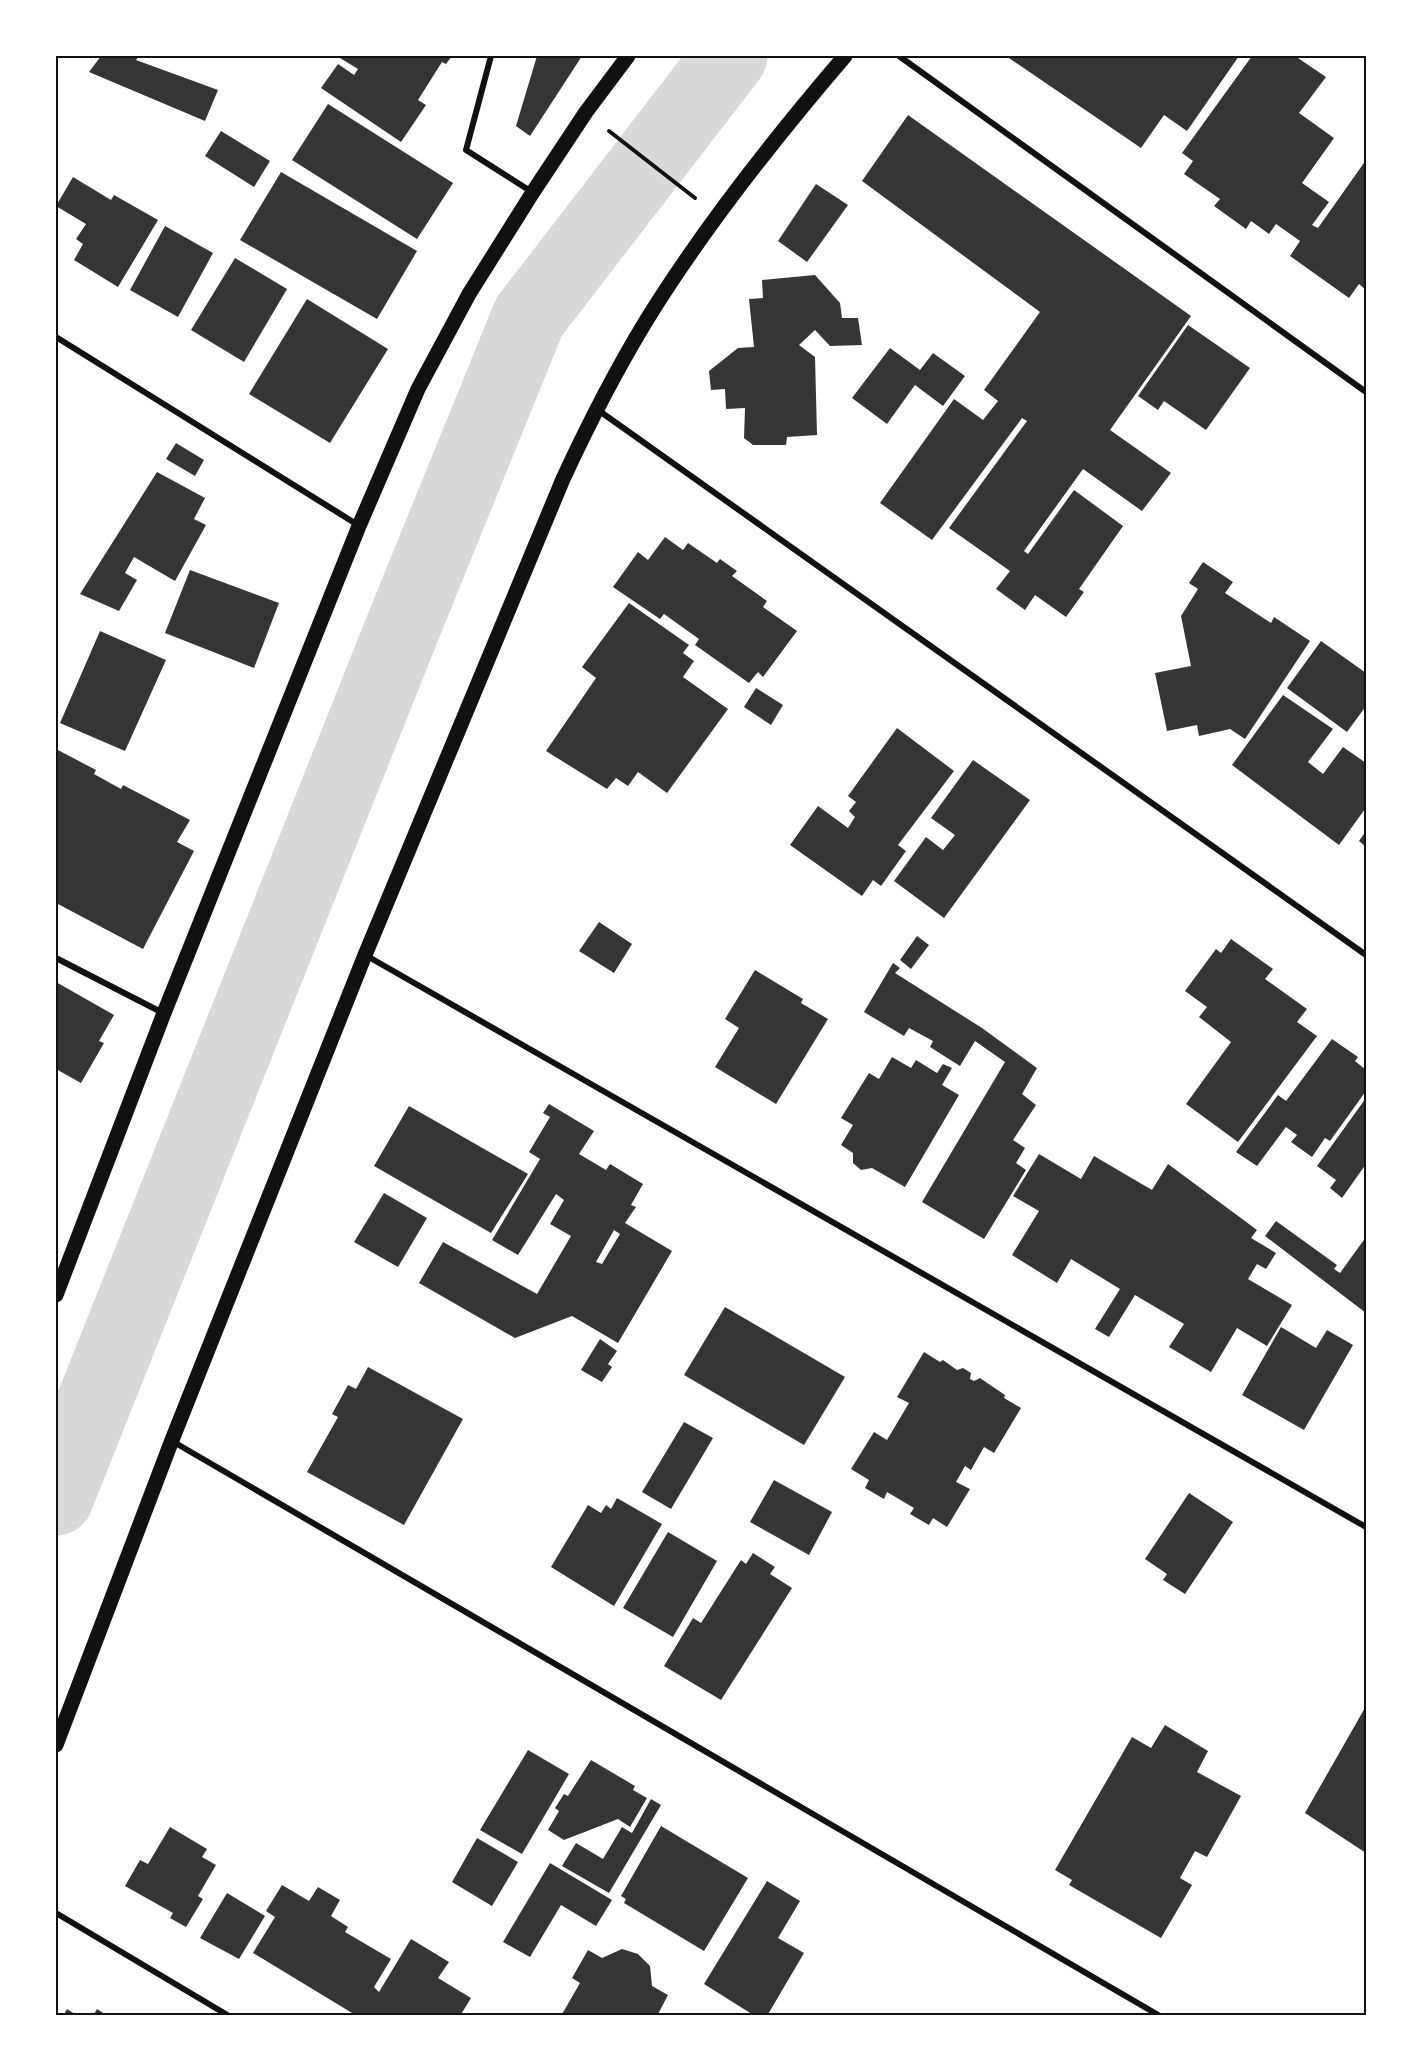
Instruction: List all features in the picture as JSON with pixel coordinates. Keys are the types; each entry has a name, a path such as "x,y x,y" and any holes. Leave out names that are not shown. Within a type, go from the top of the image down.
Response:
{"main road":[{"path":"56,1296 164,1013 359,526 418,389 469,294 533,192 586,112 628,56"},
{"path":"56,1745 172,1440 365,955 563,479 596,409 646,321 717,216 776,136 845,56"}],"street":[{"path":"491,56 466,150 533,192"},
{"path":"899,56 1366,392"},
{"path":"56,337 359,526"},
{"path":"596,409 1366,955"},
{"path":"365,955 1366,1527"},
{"path":"56,958 164,1013"},
{"path":"172,1440 1160,2016"},
{"path":"56,1913 229,2016"}],"path":[{"path":"613,135 677,184"}],"building":[{"path":"101,56 139,56 136,60 218,90 205,121 89,72"},
{"path":"342,56 452,56 446,64 442,62 418,100 426,105 401,142 321,88 338,64 354,75 358,69 340,58"},
{"path":"537,56 582,56 530,136 516,126"},
{"path":"1006,56 1239,56 1187,131 1164,115 1141,148"},
{"path":"1252,56 1295,56 1326,77 1299,113 1334,138 1302,183 1329,202 1312,225 1318,228 1366,160 1366,290 1359,284 1349,298 1290,256 1300,241 1276,224 1269,234 1251,221 1246,229 1214,206 1220,199 1184,174 1193,161 1182,153"},
{"path":"328,104 453,183 417,239 292,160"},
{"path":"908,115 1191,316 1110,430 1171,473 1142,511 1083,469 1024,551 1028,554 1074,490 1123,526 1079,589 1084,592 1066,617 1035,595 1025,610 996,589 1010,571 949,528 1027,421 1022,418 932,540 880,503 954,399 983,420 998,401 984,390 1040,312 862,181"},
{"path":"221,131 270,161 254,187 205,156"},
{"path":"281,172 417,251 377,319 240,240"},
{"path":"73,177 111,200 114,195 158,220 118,287 74,260 83,244 76,239 86,224 56,206"},
{"path":"816,184 848,205 807,262 778,241"},
{"path":"165,226 213,253 178,317 130,290"},
{"path":"235,258 287,289 244,362 191,330"},
{"path":"815,275 840,303 842,318 858,318 862,345 830,346 815,330 799,345 815,357 817,435 787,437 786,445 753,445 744,438 745,408 726,409 725,389 711,390 709,371 738,348 754,347 749,299 763,298 762,280"},
{"path":"307,299 388,349 330,443 249,394"},
{"path":"1188,325 1250,368 1206,430 1164,401 1158,410 1138,396"},
{"path":"890,348 920,370 933,353 965,376 943,406 915,385 887,424 852,398"},
{"path":"176,443 204,460 195,476 166,459"},
{"path":"157,472 205,498 194,519 206,525 175,581 134,557 125,573 137,580 119,611 80,594"},
{"path":"665,537 683,550 688,543 717,563 720,559 737,571 732,576 767,601 763,607 797,631 763,677 758,672 749,683 695,645 699,639 664,614 660,619 613,587 638,552 648,560"},
{"path":"1203,562 1233,582 1225,593 1271,623 1274,617 1310,641 1245,739 1230,729 1199,736 1197,725 1167,731 1155,673 1191,666 1181,616 1198,589 1189,583"},
{"path":"190,570 279,603 254,668 165,633"},
{"path":"629,603 689,645 683,653 694,661 683,677 728,709 667,793 638,772 628,786 616,778 607,789 546,751 596,678 582,667"},
{"path":"100,631 166,660 125,751 60,723"},
{"path":"1321,641 1366,673 1366,706 1347,732 1287,688"},
{"path":"756,688 783,705 771,725 744,707"},
{"path":"1283,695 1333,729 1308,762 1323,774 1343,747 1366,763 1366,810 1339,845 1232,765"},
{"path":"897,728 954,771 898,845 906,851 881,886 873,880 862,896 790,845 818,806 848,828 855,817 849,811 856,802 848,796"},
{"path":"56,749 96,770 94,774 121,789 123,785 190,820 177,842 194,851 143,949 56,903"},
{"path":"973,760 1030,800 944,918 894,881 926,837 943,850 955,835 931,818"},
{"path":"1366,831 1366,847 1359,841"},
{"path":"599,922 632,944 614,973 579,951"},
{"path":"917,936 929,945 911,969 900,960"},
{"path":"1231,939 1273,969 1265,979 1307,1009 1297,1022 1317,1036 1238,1142 1186,1104 1231,1042 1199,1017 1207,1007 1185,991 1216,949 1221,953"},
{"path":"893,963 900,968 895,973 982,1028 1037,1068 1022,1094 1036,1105 1013,1140 1025,1148 1016,1163 1026,1170 984,1239 922,1202 1005,1062 975,1041 960,1066 930,1047 933,1041 909,1028 904,1036 864,1012"},
{"path":"755,970 803,999 801,1003 828,1019 776,1104 715,1067 739,1028 725,1019"},
{"path":"56,982 114,1015 99,1041 104,1043 81,1083 56,1069"},
{"path":"1332,1039 1358,1057 1355,1061 1366,1070 1366,1091 1330,1141 1325,1138 1312,1157 1291,1142 1297,1135 1286,1127 1257,1166 1236,1152 1278,1095 1286,1101"},
{"path":"892,1057 911,1068 916,1060 937,1073 943,1064 952,1068 942,1085 959,1095 905,1187 872,1168 861,1170 853,1163 853,1153 841,1145 853,1125 841,1118 869,1073 879,1079"},
{"path":"1366,1098 1366,1164 1342,1198 1330,1188 1336,1180 1317,1166"},
{"path":"549,1104 594,1131 579,1154 606,1170 610,1164 643,1184 631,1205 636,1207 625,1223 672,1251 618,1343 572,1316 515,1338 419,1283 443,1242 537,1294 571,1236 550,1224 564,1200 556,1194 518,1255 492,1240 540,1159 529,1152 550,1117 543,1113","holes":["614,1230 620,1234 602,1264 596,1262"]},
{"path":"409,1106 528,1174 491,1233 374,1166"},
{"path":"1039,1154 1081,1179 1094,1156 1152,1190 1168,1164 1257,1230 1251,1238 1276,1253 1266,1269 1257,1264 1248,1279 1292,1305 1267,1346 1237,1328 1211,1372 1169,1347 1184,1324 1135,1295 1109,1337 1095,1329 1120,1289 1071,1259 1057,1283 1012,1255 1039,1211 1013,1196"},
{"path":"384,1193 427,1218 398,1267 354,1242"},
{"path":"1276,1221 1337,1265 1334,1269 1340,1273 1366,1237 1366,1313 1265,1236"},
{"path":"725,1307 845,1377 804,1445 684,1375"},
{"path":"1281,1327 1316,1348 1327,1330 1353,1345 1304,1430 1242,1395"},
{"path":"600,1339 617,1351 608,1364 612,1367 602,1382 581,1370"},
{"path":"924,1352 940,1362 943,1360 957,1370 963,1368 971,1373 970,1379 974,1381 980,1378 1005,1395 1004,1398 1021,1408 994,1453 984,1447 971,1470 965,1466 956,1482 970,1489 947,1527 933,1518 929,1525 910,1514 914,1508 887,1492 884,1499 865,1488 869,1480 851,1469 874,1432 887,1440 909,1403 897,1397"},
{"path":"368,1367 463,1419 404,1525 307,1472 338,1417 332,1414 348,1385 356,1389"},
{"path":"684,1422 713,1438 671,1509 642,1492"},
{"path":"774,1480 832,1512 809,1555 750,1522"},
{"path":"1189,1493 1233,1522 1185,1594 1163,1580 1167,1574 1145,1559"},
{"path":"617,1498 662,1524 614,1606 551,1567 588,1505 601,1513 606,1505 611,1509"},
{"path":"668,1532 717,1561 673,1637 623,1608"},
{"path":"753,1553 775,1567 770,1574 792,1588 721,1700 664,1666 693,1618 701,1623 741,1560 746,1564"},
{"path":"1366,1706 1366,1853 1305,1813"},
{"path":"1165,1725 1208,1751 1197,1772 1241,1796 1207,1857 1195,1851 1180,1878 1192,1885 1161,1938 1069,1885 1072,1880 1055,1870 1132,1737 1151,1748"},
{"path":"528,1750 569,1774 522,1854 480,1830"},
{"path":"591,1760 635,1786 633,1790 647,1798 630,1827 618,1819 564,1840 548,1830 559,1811 555,1808 564,1794 568,1796"},
{"path":"651,1799 661,1805 609,1893 562,1866 576,1843 603,1859 622,1827 632,1833"},
{"path":"661,1826 748,1878 704,1951 624,1903 626,1899 621,1896"},
{"path":"170,1827 207,1849 202,1857 216,1865 198,1896 203,1899 186,1927 170,1918 173,1913 125,1886 140,1860 148,1864"},
{"path":"477,1838 518,1862 492,1906 452,1882"},
{"path":"550,1863 612,1900 596,1926 561,1905 530,1957 503,1942"},
{"path":"767,1881 800,1901 778,1938 804,1953 767,2016 755,2016 704,1984"},
{"path":"282,1885 309,1901 318,1887 340,1900 331,1916 348,1927 345,1932 391,1959 374,1987 379,1992 411,1939 449,1962 438,1978 471,1998 460,2016 357,2016 253,1953 275,1917 266,1911"},
{"path":"227,1893 265,1916 239,1959 200,1938"},
{"path":"622,1949 638,1954 650,1966 652,1986 668,1995 657,2016 561,2016 580,1983 572,1978 588,1950 602,1958"},
{"path":"67,2009 78,2016 63,2016"},
{"path":"97,2009 108,2016 93,2016"}],"waterway":[{"path":"56,1498 529,317 730,56"}]}
